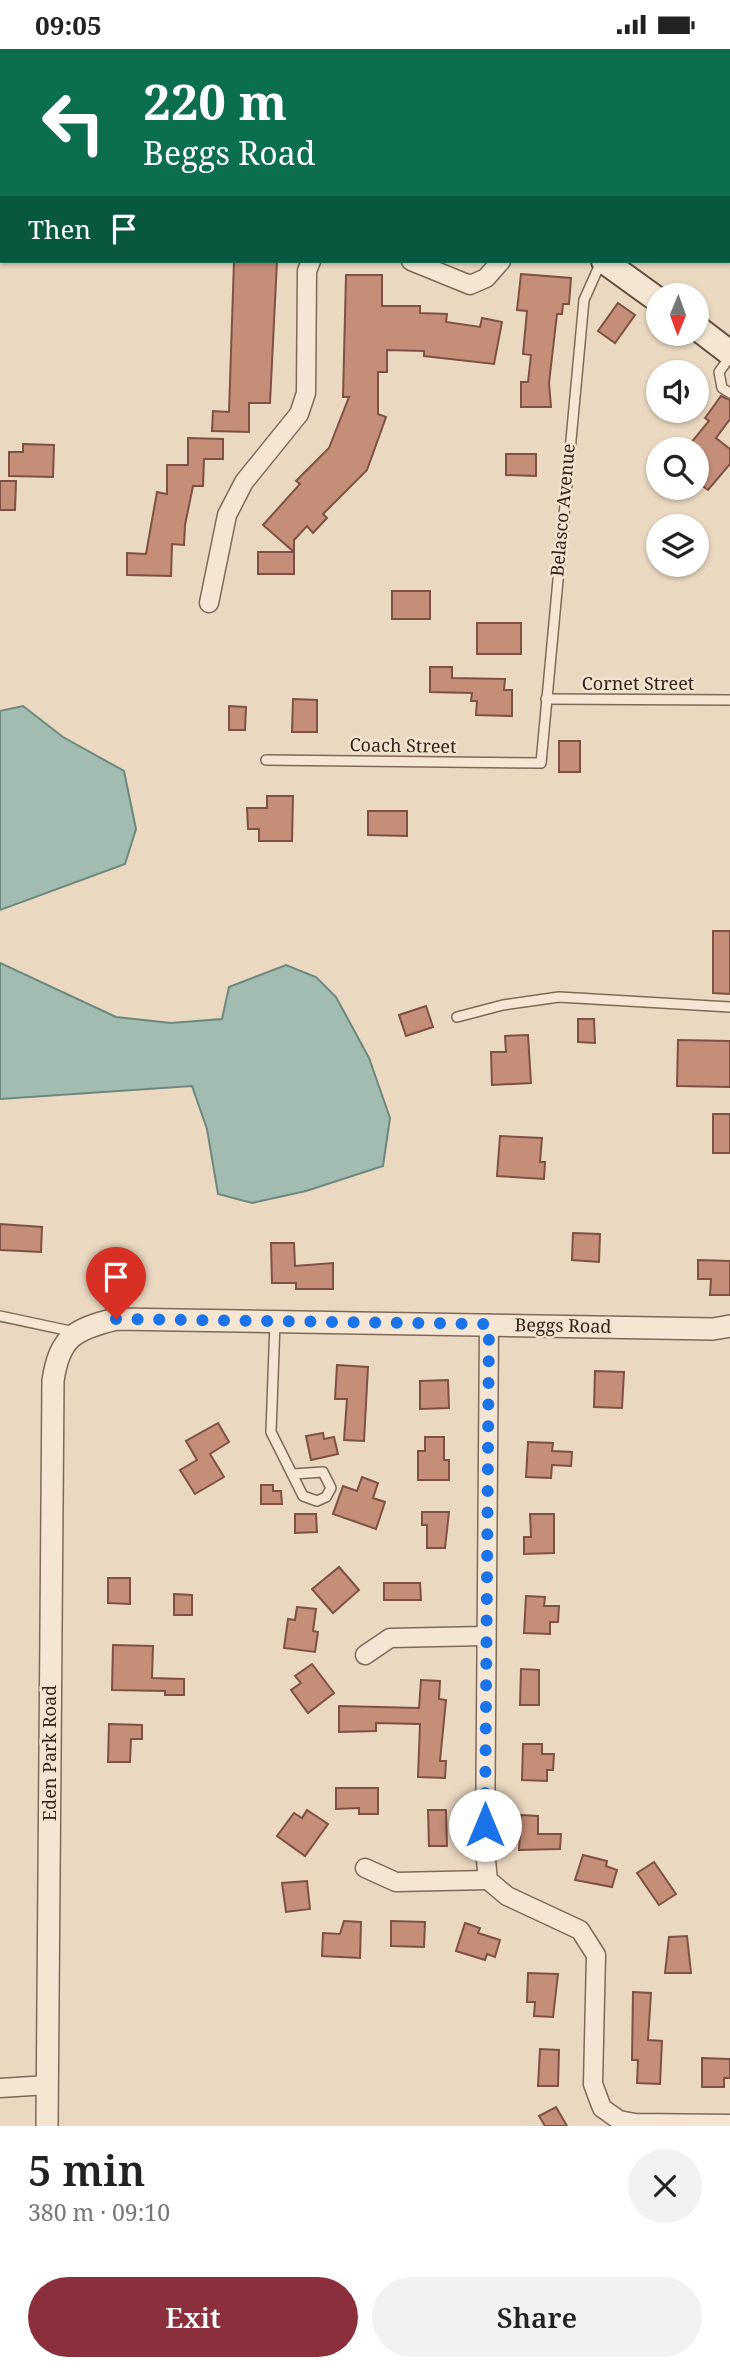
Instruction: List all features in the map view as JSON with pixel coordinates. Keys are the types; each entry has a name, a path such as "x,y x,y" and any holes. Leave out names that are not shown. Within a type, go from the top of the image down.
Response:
{"main road":[{"path":"606,263 646,291"},
{"path":"709,338 730,355"}],"street":[{"path":"209,603 227,515 244,482 299,414 306,393 307,271 310,263"},
{"path":"416,263 470,285 486,278 499,263"},
{"name":"Beggs Road","path":"77,1332 85,1327 116,1319 713,1329 730,1326"},
{"path":"488,1880 485,1851 484,1636 489,1324"},
{"name":"Eden Park Road","path":"47,2126 53,1381 55,1362 66,1339 77,1332"},
{"path":"365,1654 390,1638 484,1636"},
{"path":"365,1868 396,1882 488,1880 507,1896 580,1930 596,1955 593,2084 602,2108 619,2120 635,2123 730,2124"},
{"path":"0,2088 48,2085"}],"lane":[{"name":"Belasco Avenue","path":"541,763 584,300 602,263"},
{"path":"730,355 719,372 722,388 730,393"},
{"name":"Cornet Street","path":"546,699 730,700"},
{"name":"Coach Street","path":"266,760 541,763"},
{"path":"457,1017 503,1005 559,997 730,1007"},
{"path":"0,1315 77,1332"},
{"path":"275,1320 270,1423 276,1442 293,1474"}],"shaded area":[{"path":"23,706 63,737 124,771 136,829 125,864 0,910 0,711"},
{"path":"0,963 116,1017 171,1023 222,1019 229,987 286,965 316,977 336,997 369,1058 390,1118 383,1166 306,1191 252,1203 218,1194 207,1129 192,1086 0,1099"}],"building":[{"path":"234,263 277,263 270,403 249,403 249,432 212,431 213,411 229,412"},
{"path":"521,274 571,278 569,304 563,304 562,314 557,314 549,383 551,407 521,407 521,382 528,382 531,355 523,354 527,311 517,310"},
{"path":"346,275 382,275 382,306 420,306 420,313 447,314 446,322 480,327 482,318 502,322 494,364 424,356 424,351 387,350 387,372 378,372 378,414 386,417 367,470 323,514 327,518 313,533 307,526 294,540 294,552 263,525 300,484 296,481 329,448 349,397 343,397"},
{"path":"618,303 635,315 615,343 598,331"},
{"path":"721,396 730,400 730,419 716,438 730,449 730,464 709,489 709,437 696,437 709,423 709,412"},
{"path":"188,438 223,439 223,459 204,459 203,486 193,486 184,545 172,544 171,576 127,575 127,553 146,554 157,492 167,494 167,465 188,465"},
{"path":"23,444 54,445 53,477 9,476 9,452 23,452"},
{"path":"506,454 536,454 536,476 506,475"},
{"path":"0,481 16,481 15,510 0,510"},
{"path":"258,552 294,552 294,574 258,574"},
{"path":"392,591 430,591 430,619 392,619"},
{"path":"477,623 521,623 521,654 477,654"},
{"path":"430,667 452,667 452,678 505,679 504,690 512,690 512,716 476,715 477,701 471,701 472,693 430,692"},
{"path":"293,699 317,700 317,732 292,732"},
{"path":"229,706 246,707 245,730 229,730"},
{"path":"559,741 580,741 580,772 559,772"},
{"path":"267,796 293,796 292,841 259,841 259,829 248,829 247,808 267,808"},
{"path":"368,811 407,811 407,836 368,835"},
{"path":"713,931 730,931 730,994 713,993"},
{"path":"426,1006 433,1027 406,1036 399,1015"},
{"path":"578,1019 594,1019 595,1043 578,1042"},
{"path":"528,1035 531,1083 492,1085 491,1052 506,1052 505,1036"},
{"path":"678,1040 730,1041 730,1087 677,1086"},
{"path":"713,1114 730,1114 730,1153 713,1153"},
{"path":"500,1136 542,1138 540,1162 545,1162 544,1179 497,1176"},
{"path":"0,1224 42,1227 41,1252 0,1250"},
{"path":"573,1233 600,1234 599,1262 572,1260"},
{"path":"271,1243 294,1243 295,1266 333,1263 333,1289 296,1289 296,1283 272,1283"},
{"path":"698,1260 730,1261 730,1295 710,1295 711,1279 698,1279"},
{"path":"337,1365 368,1367 364,1441 344,1440 347,1399 335,1399"},
{"path":"595,1371 624,1372 622,1408 594,1407"},
{"path":"448,1380 449,1408 420,1409 420,1381"},
{"path":"218,1423 229,1442 210,1454 224,1477 195,1494 180,1470 197,1460 186,1441"},
{"path":"323,1433 324,1439 334,1437 338,1454 311,1460 306,1436"},
{"path":"425,1437 444,1437 444,1460 449,1460 449,1480 418,1480 418,1451 425,1451"},
{"path":"528,1442 553,1443 552,1451 572,1452 571,1466 552,1465 551,1478 526,1477"},
{"path":"362,1477 378,1483 373,1498 385,1502 376,1529 333,1514 343,1486 357,1491"},
{"path":"261,1485 273,1485 273,1491 281,1491 282,1504 261,1504"},
{"path":"422,1512 449,1512 445,1548 427,1548 427,1525 422,1525"},
{"path":"295,1514 316,1514 317,1532 295,1533"},
{"path":"530,1514 554,1514 554,1553 524,1554 524,1537 531,1537"},
{"path":"339,1567 359,1590 333,1613 312,1589"},
{"path":"108,1578 130,1578 130,1604 108,1603"},
{"path":"384,1583 420,1583 421,1600 384,1600"},
{"path":"174,1594 192,1595 192,1615 174,1615"},
{"path":"526,1596 545,1597 544,1606 559,1606 558,1622 550,1622 550,1634 524,1633"},
{"path":"297,1607 316,1609 313,1631 318,1632 315,1652 284,1648 288,1619 295,1620"},
{"path":"113,1645 153,1646 152,1678 184,1679 184,1695 165,1695 165,1691 112,1690"},
{"path":"312,1664 334,1693 308,1713 291,1690 301,1683 295,1676"},
{"path":"521,1669 539,1670 539,1705 520,1705"},
{"path":"421,1680 440,1681 439,1699 446,1700 440,1761 446,1761 445,1778 418,1777 420,1724 376,1723 376,1731 339,1732 339,1706 419,1708"},
{"path":"109,1724 142,1725 142,1739 131,1739 130,1762 108,1762"},
{"path":"523,1744 542,1744 542,1754 554,1754 553,1770 547,1770 547,1781 522,1780"},
{"path":"336,1788 378,1788 378,1814 359,1814 359,1808 336,1809"},
{"path":"307,1810 328,1824 305,1856 277,1836 294,1813 302,1818"},
{"path":"428,1810 446,1810 447,1846 429,1846"},
{"path":"521,1815 538,1816 538,1834 561,1834 560,1849 519,1850"},
{"path":"583,1855 607,1861 606,1866 617,1870 612,1887 575,1880"},
{"path":"654,1862 676,1894 659,1905 637,1873"},
{"path":"307,1881 310,1909 286,1912 282,1883"},
{"path":"344,1921 361,1922 360,1958 322,1956 323,1933 340,1934"},
{"path":"391,1921 425,1922 424,1947 391,1946"},
{"path":"465,1923 480,1928 478,1933 500,1940 495,1957 487,1954 485,1960 456,1951"},
{"path":"687,1936 691,1973 665,1973 669,1937"},
{"path":"528,1973 558,1974 553,2017 534,2016 535,2002 527,2002"},
{"path":"633,1992 651,1993 648,2040 662,2041 660,2084 637,2083 638,2060 632,2060"},
{"path":"540,2049 559,2050 558,2086 538,2086"},
{"path":"702,2058 730,2059 730,2078 724,2078 724,2087 702,2087"},
{"path":"556,2107 567,2126 545,2126 539,2116"}],"route":[{"path":"116,1319 489,1324 484,1636 485,1825"}]}
